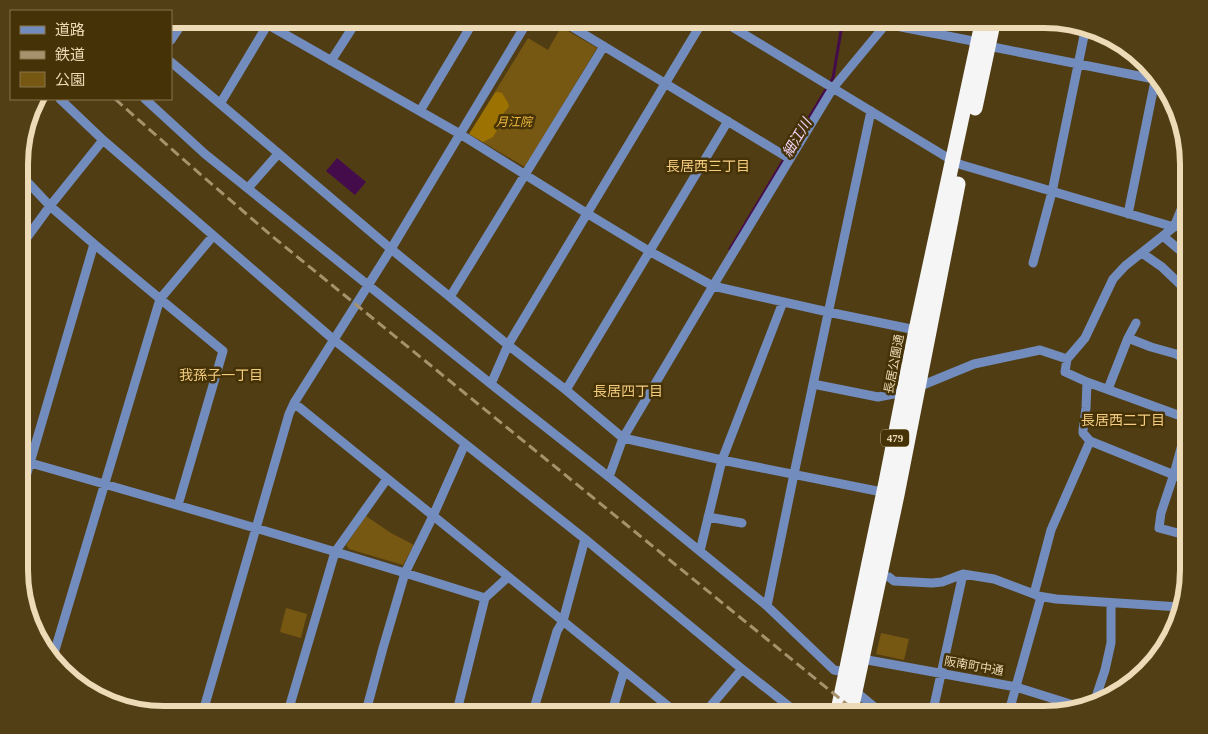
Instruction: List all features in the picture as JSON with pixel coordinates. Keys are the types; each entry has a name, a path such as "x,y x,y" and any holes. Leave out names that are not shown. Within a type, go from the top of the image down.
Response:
{"highway":[{"name":"長居公園通","path":"839,706 845,672 918,387 958,163 983,44 983,28"},
{"name":"長居公園通","path":"983,44 990,28"},
{"name":"長居公園通","path":"852,706 879,576 904,392 916,330 958,163"}],"street":[{"path":"172,38 179,28"},
{"path":"220,104 265,28"},
{"path":"279,28 331,61 460,134 650,251 713,286 916,330"},
{"path":"331,61 352,28"},
{"path":"420,111 470,28"},
{"path":"204,706 289,414 294,403 369,285 524,28"},
{"path":"574,28 790,159"},
{"path":"491,384 508,345 699,28"},
{"path":"734,28 958,163 1052,192 1174,226"},
{"path":"609,477 623,438 833,88 882,28"},
{"path":"917,28 1078,64 1149,77"},
{"path":"1033,263 1052,192 1084,34"},
{"path":"450,297 604,46"},
{"path":"172,63 391,249 623,438 890,494"},
{"path":"1128,214 1156,85"},
{"path":"61,100 103,140 334,340 585,539 789,706"},
{"path":"146,100 205,154 609,477 767,606 834,670 845,672"},
{"path":"767,606 871,111"},
{"path":"566,390 728,121"},
{"path":"28,236 103,140"},
{"path":"248,188 278,154"},
{"path":"28,183 50,206 223,351 178,505"},
{"path":"1180,212 1174,226 1125,266 1113,279 1085,338 1067,359 1065,372 1087,382 1180,416"},
{"path":"54,652 160,299 213,236"},
{"path":"1163,236 1180,250"},
{"path":"28,470 94,244"},
{"path":"1142,253 1162,267 1180,284"},
{"path":"700,552 722,460 783,302"},
{"path":"1108,389 1128,338 1136,323"},
{"path":"1128,338 1180,356"},
{"path":"918,387 974,364 1040,350 1067,359"},
{"path":"1087,382 1083,430 1090,441 1180,476"},
{"path":"813,384 878,397 904,392"},
{"path":"294,403 668,706"},
{"path":"1011,706 1038,595 1051,530 1090,441"},
{"path":"368,706 405,573 465,444"},
{"path":"1180,452 1161,513 1159,528 1180,534"},
{"path":"30,463 178,505 485,598"},
{"path":"290,706 335,552 388,479"},
{"path":"708,517 742,523"},
{"path":"535,706 557,631 563,621 585,539"},
{"path":"934,706 963,574"},
{"path":"879,576 889,577 894,581 932,583 942,582 963,574 994,579 1038,595 1056,599 1175,608"},
{"path":"459,706 485,598 508,577"},
{"path":"1096,696 1111,643 1111,603"},
{"name":"阪南町中通","path":"862,659 1016,687 1071,704"},
{"path":"711,706 742,669"},
{"path":"614,706 624,671"},
{"path":"855,690 874,706"}],"green space":[{"name":"月江院","path":"560,28 597,48 525,167 469,134 528,38 548,50"},
{"path":"366,516 391,533 414,545 403,565 349,549 346,545"},
{"path":"286,608 307,614 301,638 280,632"},
{"path":"881,633 909,639 904,660 876,654"}],"shaded area":[{"path":"497,92 502,93 509,106 503,114 500,127 493,137 483,142 469,134"},
{"path":"337,158 366,182 355,195 326,171"}],"waterway":[{"name":"細江川","path":"730,249 833,78 841,28"}],"railway":[{"path":"116,100 273,237 849,706"}],"district":[{"name":"長居西三丁目","path":"708,166"},
{"name":"我孫子一丁目","path":"221,375"},
{"name":"長居四丁目","path":"628,391"},
{"name":"長居西二丁目","path":"1123,420"}]}
